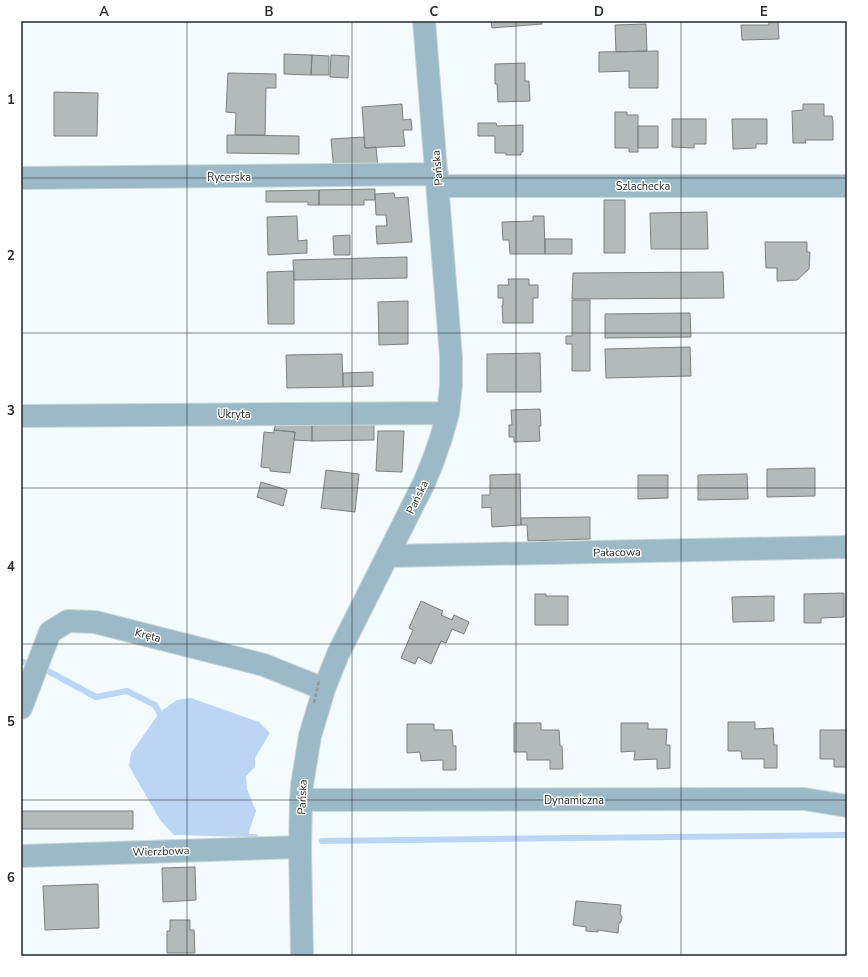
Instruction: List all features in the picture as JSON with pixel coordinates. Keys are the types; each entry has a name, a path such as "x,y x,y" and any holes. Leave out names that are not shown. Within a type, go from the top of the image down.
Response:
{"street":[{"name":"Pańska","path":"302,956 300,847 302,780 319,691 424,483 441,438 448,413 451,357 438,180 424,21"},
{"name":"Rycerska","path":"21,178 438,180"},
{"name":"Szlachecka","path":"438,180 847,186"},
{"name":"Ukryta","path":"21,416 448,413"},
{"name":"Pałacowa","path":"387,556 847,548"},
{"name":"Kręta","path":"21,708 50,632 68,621 95,622 264,665 319,691"},
{"name":"Dynamiczna","path":"301,800 804,799 847,806"},
{"name":"Wierzbowa","path":"21,856 300,847"}],"water":[{"path":"191,698 259,722 270,733 255,758 255,767 246,776 247,789 256,811 247,837 174,835 160,820 129,766 131,753 160,712 177,700"}],"building":[{"path":"491,21 541,21 542,24 492,28"},
{"path":"769,21 778,21 779,39 742,40 741,25 769,25"},
{"path":"646,24 647,51 616,52 615,25"},
{"path":"658,51 658,88 629,88 629,71 599,72 599,52"},
{"path":"284,54 312,55 311,75 284,74"},
{"path":"312,55 329,56 329,75 311,75"},
{"path":"331,55 349,56 348,78 330,77"},
{"path":"525,63 525,81 529,81 530,101 498,102 497,84 495,84 495,64"},
{"path":"228,73 276,74 276,88 266,88 265,135 235,135 236,113 226,112"},
{"path":"54,92 98,93 97,136 54,136"},
{"path":"402,104 403,120 411,119 412,130 403,130 405,146 365,148 362,107"},
{"path":"803,104 824,104 824,116 832,116 833,140 805,140 806,143 793,143 792,111 803,110"},
{"path":"615,112 627,112 627,115 638,115 638,152 629,152 629,148 615,148"},
{"path":"672,119 706,119 706,144 694,144 694,148 672,147"},
{"path":"732,119 767,119 767,144 756,144 756,148 733,149"},
{"path":"478,123 496,123 497,126 523,125 523,152 521,152 521,155 495,153 495,136 478,136"},
{"path":"638,126 658,126 658,148 638,148"},
{"path":"227,135 299,136 299,154 227,153"},
{"path":"364,137 365,148 376,147 378,168 334,171 331,139"},
{"path":"375,189 375,200 364,200 364,205 319,205 319,190"},
{"path":"319,190 319,205 308,205 308,202 266,202 266,191"},
{"path":"394,193 395,198 408,197 412,242 377,244 376,226 387,226 386,215 376,215 375,194"},
{"path":"604,200 625,200 625,253 604,253"},
{"path":"707,212 708,249 651,249 650,213"},
{"path":"297,216 298,241 307,240 307,253 268,255 267,217"},
{"path":"533,216 544,216 545,254 510,254 509,240 503,240 502,222 533,221"},
{"path":"350,235 350,255 334,255 333,236"},
{"path":"545,239 572,239 572,254 545,254"},
{"path":"765,242 807,242 807,252 810,252 809,269 797,280 777,281 777,268 766,268"},
{"path":"407,257 407,278 294,280 293,260"},
{"path":"294,271 294,324 268,324 267,272"},
{"path":"723,272 724,298 572,299 573,273"},
{"path":"508,279 529,279 529,285 538,285 538,298 533,298 533,323 503,323 503,298 498,298 498,285 509,285"},
{"path":"572,300 590,300 590,371 572,371 572,344 566,344 566,336 572,336"},
{"path":"408,301 408,344 379,345 378,302"},
{"path":"690,313 691,337 605,338 605,314"},
{"path":"690,347 691,376 606,378 605,349"},
{"path":"540,353 541,392 487,392 487,354"},
{"path":"342,354 343,387 287,388 286,355"},
{"path":"373,372 373,386 343,387 343,373"},
{"path":"540,409 540,441 514,442 514,437 509,437 509,425 512,425 511,410"},
{"path":"277,421 312,425 312,441 294,440 295,432 274,430"},
{"path":"374,424 374,440 312,441 312,425"},
{"path":"274,430 295,432 290,473 270,471 270,468 261,467 264,432 274,433"},
{"path":"378,431 404,431 402,472 376,471"},
{"path":"815,468 815,496 767,497 767,469"},
{"path":"326,470 359,474 355,512 321,508"},
{"path":"520,474 521,525 492,527 491,507 482,508 482,495 490,495 490,475"},
{"path":"747,474 748,499 698,500 698,475"},
{"path":"638,475 668,475 668,498 638,499"},
{"path":"261,482 287,490 283,506 257,497"},
{"path":"590,517 590,539 528,541 527,525 521,525 521,518"},
{"path":"844,593 844,617 821,618 821,623 804,623 804,594"},
{"path":"535,594 546,594 546,596 568,596 568,625 535,625"},
{"path":"774,596 774,621 733,622 732,597"},
{"path":"421,601 443,611 441,615 452,620 454,615 469,622 464,634 452,629 446,643 441,641 431,664 418,657 415,664 401,658 413,630 409,628"},
{"path":"728,722 755,722 755,729 773,728 774,745 777,745 777,768 764,768 764,759 742,759 741,751 728,751"},
{"path":"514,723 541,723 541,730 559,730 560,746 562,746 563,769 550,769 550,760 527,760 527,752 514,752"},
{"path":"621,723 648,723 648,729 667,729 666,745 670,745 670,768 657,769 657,759 634,760 635,751 621,752"},
{"path":"407,724 434,724 434,730 452,730 453,746 456,746 456,770 443,770 443,760 421,761 420,752 407,753"},
{"path":"820,730 847,730 847,767 834,767 834,759 820,759"},
{"path":"21,811 133,811 133,829 21,829"},
{"path":"195,867 196,900 163,902 162,868"},
{"path":"98,884 99,928 45,930 43,886"},
{"path":"576,901 621,905 620,914 622,917 621,922 619,923 618,933 598,930 598,932 586,931 586,927 573,925"},
{"path":"170,920 190,920 190,930 194,930 195,953 167,953 167,931 170,931"}],"waterway":[{"path":"21,661 26,663"},
{"path":"48,671 96,697 127,691 155,705 162,718"},
{"path":"245,830 247,837 255,837"},
{"path":"322,841 847,835"}]}
